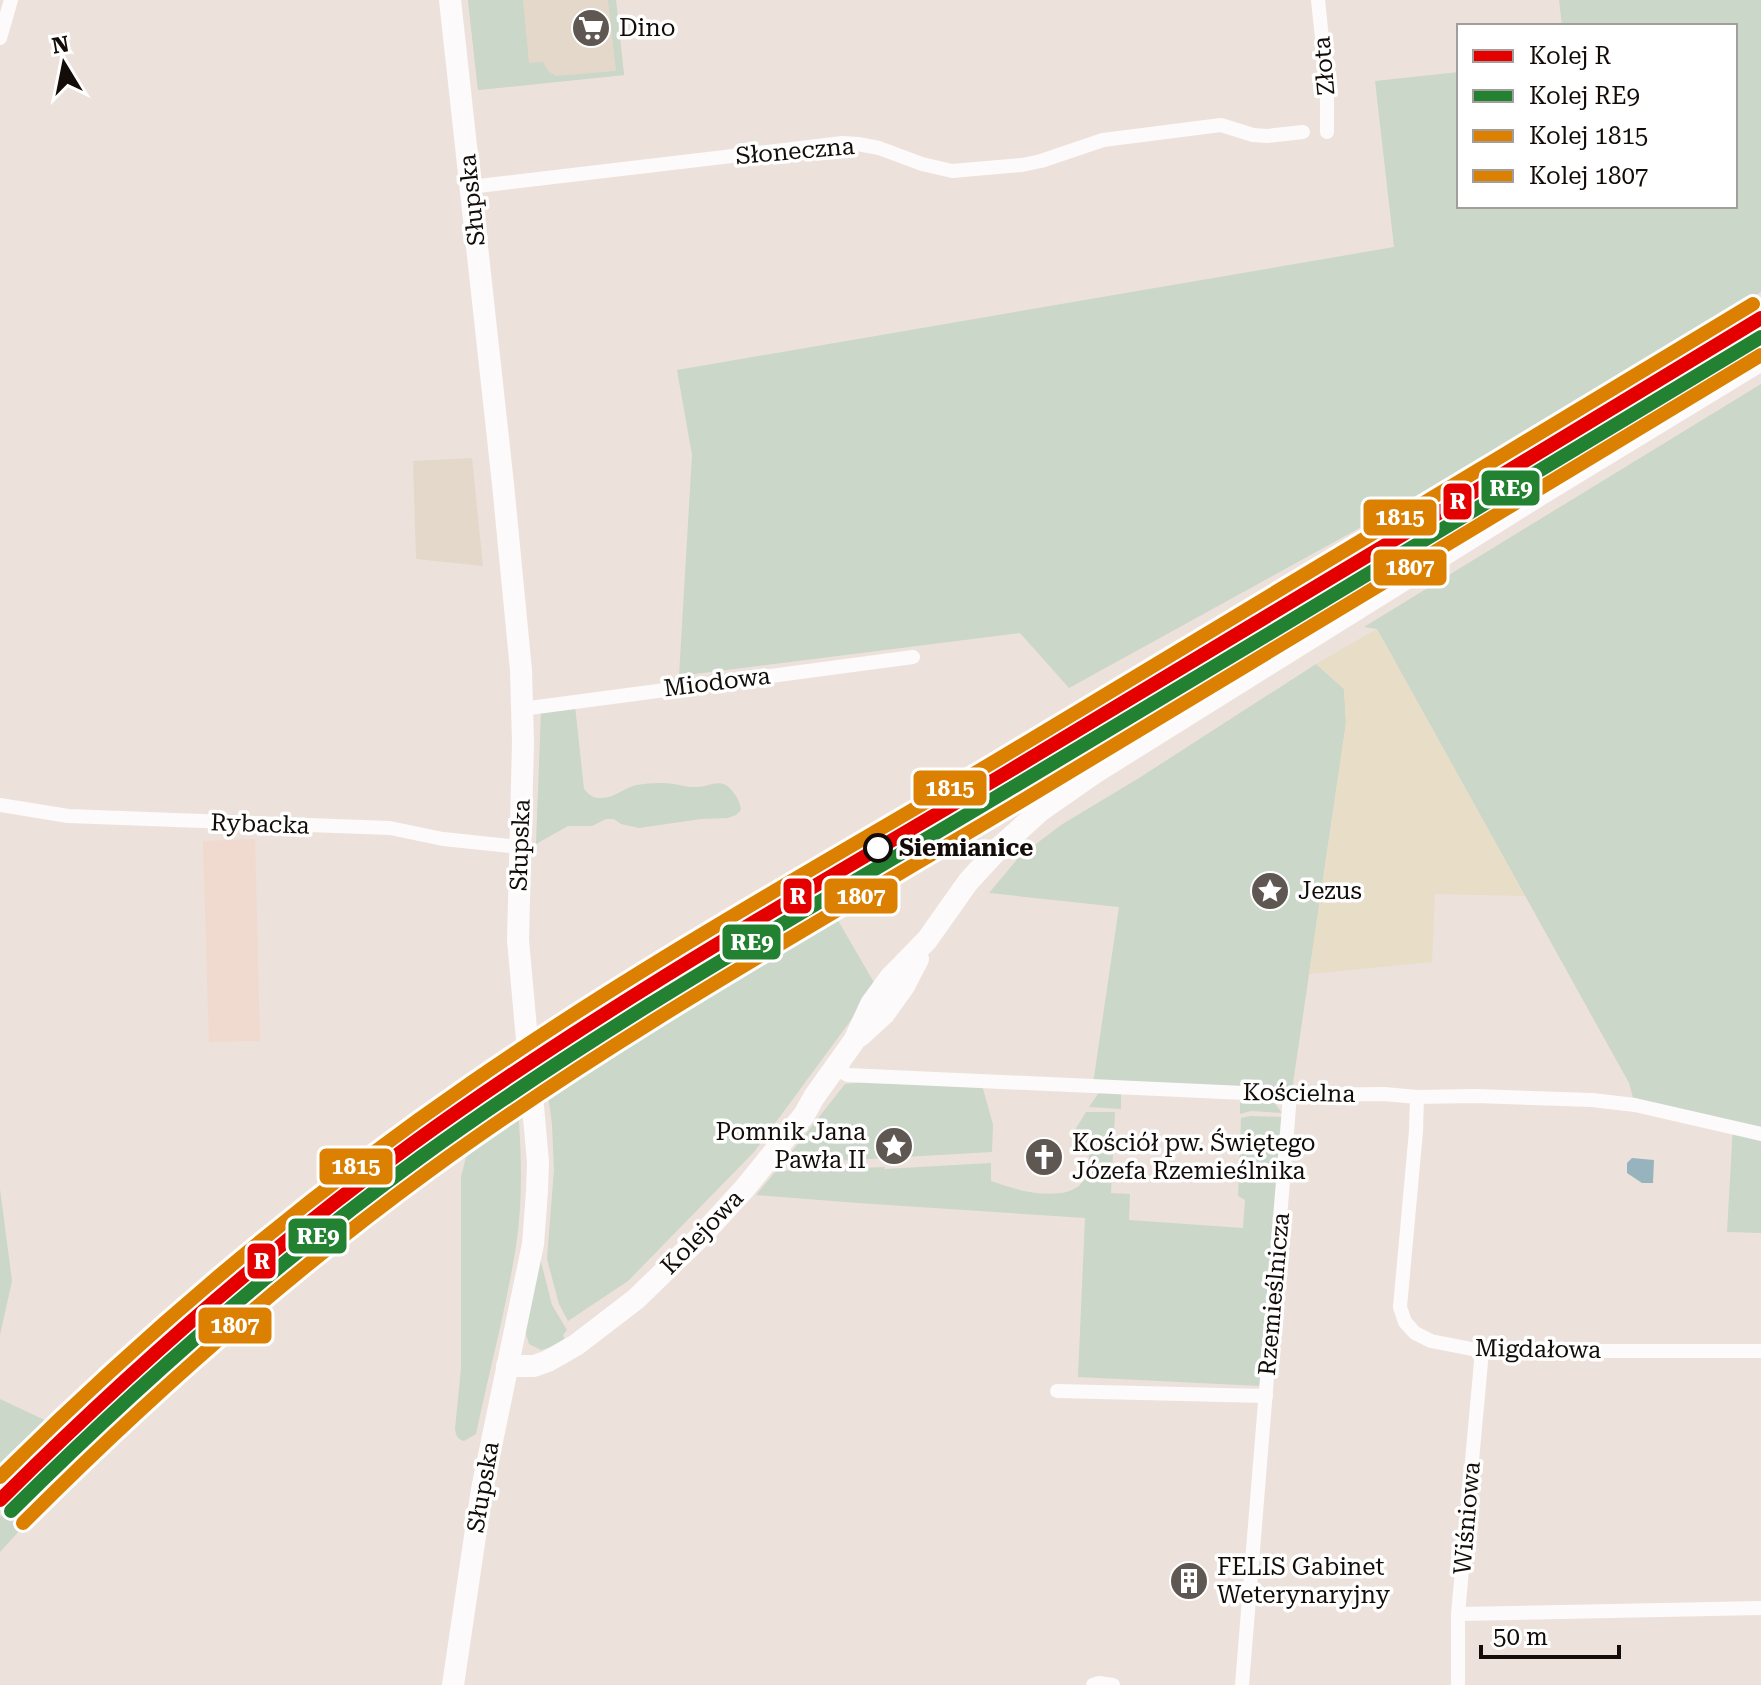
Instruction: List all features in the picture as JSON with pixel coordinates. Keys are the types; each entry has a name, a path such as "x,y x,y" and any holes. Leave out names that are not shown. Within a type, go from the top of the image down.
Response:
{"main road":[{"name":"Słupska","path":"450,0 521,670 518,940 538,1162 529,1263 482,1489 453,1685"},
{"name":"Kolejowa","path":"507,1366 525,1368 548,1361 576,1345 636,1299 704,1233 804,1115 854,1041 871,1004 884,986 927,940 968,882 1000,847 1040,811 1538,496 1761,360"}],"street":[{"path":"0,38 11,0"},
{"name":"Złota","path":"1318,0 1327,87 1327,132"},
{"name":"Słoneczna","path":"470,187 842,143 879,148 952,171 1022,165 1103,140 1221,125 1253,135 1303,132"},
{"name":"Miodowa","path":"522,709 913,657"},
{"name":"Rybacka","path":"0,805 68,816 390,828 443,839 520,847"},
{"name":"Kościelna","path":"835,1068 848,1075 1290,1095 1534,1097 1635,1105 1761,1134"},
{"name":"Rzemieślnicza","path":"1242,1685 1290,1095"},
{"name":"Migdałowa","path":"1417,1097 1400,1307 1405,1322 1415,1333 1431,1341 1482,1351 1761,1351"},
{"name":"Wiśniowa","path":"1458,1685 1458,1614 1482,1351"},
{"name":"Rzemieślnicza","path":"1057,1391 1266,1396"},
{"path":"1458,1614 1761,1608"},
{"path":"1093,1685 1113,1685"}],"shaded area":[{"path":"468,0 616,0 624,75 478,90"},
{"path":"472,458 483,566 416,559 413,461"},
{"path":"255,839 260,1041 209,1042 203,841"}],"green space":[{"path":"468,0 523,0 529,63 543,62 548,71 556,76 616,71 608,0 616,0 624,75 478,90"},
{"path":"1559,0 1761,0 1761,292 1514,443 1069,688 1020,633 679,676 692,455 677,370 1394,247 1375,81 1457,72 1457,208 1737,208 1737,24 1562,24"},
{"path":"1761,384 1761,1233 1727,1232 1733,1126 1635,1105 1629,1083 1377,629 1364,627"},
{"path":"1316,664 1344,689 1346,723 1292,1090 1093,1084 1119,907 989,893 1019,857 1061,825"},
{"path":"575,706 584,789 591,796 605,798 632,786 646,784 699,787 720,783 733,792 741,810 728,818 639,828 606,819 592,826 568,826 536,844 541,711"},
{"path":"836,917 876,986 754,1152 628,1281 568,1321 559,1304 547,1259 554,1170 548,1096"},
{"path":"845,1084 982,1085 993,1125 992,1152 782,1164"},
{"path":"516,1086 521,1166 516,1246 476,1434 464,1441 457,1436 455,1429 461,1368 461,1177 481,1108"},
{"path":"1100,1091 1121,1092 1121,1109 1089,1107"},
{"path":"1240,1097 1273,1101 1282,1113 1251,1111 1240,1114"},
{"path":"1086,1112 1115,1112 1111,1193 1130,1194 1129,1220 1243,1228 1245,1200 1238,1196 1241,1118 1282,1117 1261,1386 1078,1377 1085,1218 756,1195 776,1171 991,1163 991,1181 1034,1193 1061,1193 1081,1184 1089,1168 1087,1148 1075,1130"},
{"path":"0,1189 12,1281 0,1335"},
{"path":"540,1258 552,1305 567,1330 563,1335 565,1340 541,1350 529,1344 525,1331"},
{"path":"0,1399 51,1423 0,1473"},
{"path":"71,1437 88,1449 60,1486 0,1552 0,1517"}],"sand":[{"path":"1377,629 1525,896 1435,894 1432,962 1309,974 1346,723 1344,689 1316,664"}],"water":[{"path":"1632,1158 1654,1160 1653,1183 1642,1183 1627,1173 1627,1163"}],"rail line":[{"name":"1815","path":"0,1477 111,1371 286,1220 409,1127 536,1039 732,916 1753,304"},
{"name":"R","path":"0,1500 148,1359 251,1270 357,1185 483,1094 702,953 1761,318"},
{"name":"RE9","path":"11,1511 158,1371 260,1283 421,1157 565,1058 714,965 1761,337"},
{"name":"1807","path":"23,1523 120,1429 270,1295 375,1211 500,1121 720,980 1761,355"}],"place":[{"name":"Dino","path":"591,28"},
{"name":"Siemianice","path":"878,848"},
{"name":"Jezus","path":"1270,891"},
{"name":"Pomnik Jana Pawła II","path":"894,1146"},
{"name":"Kościół pw. Świętego Józefa Rzemieślnika","path":"1044,1157"},
{"name":"FELIS Gabinet Weterynaryjny","path":"1189,1581"}]}
